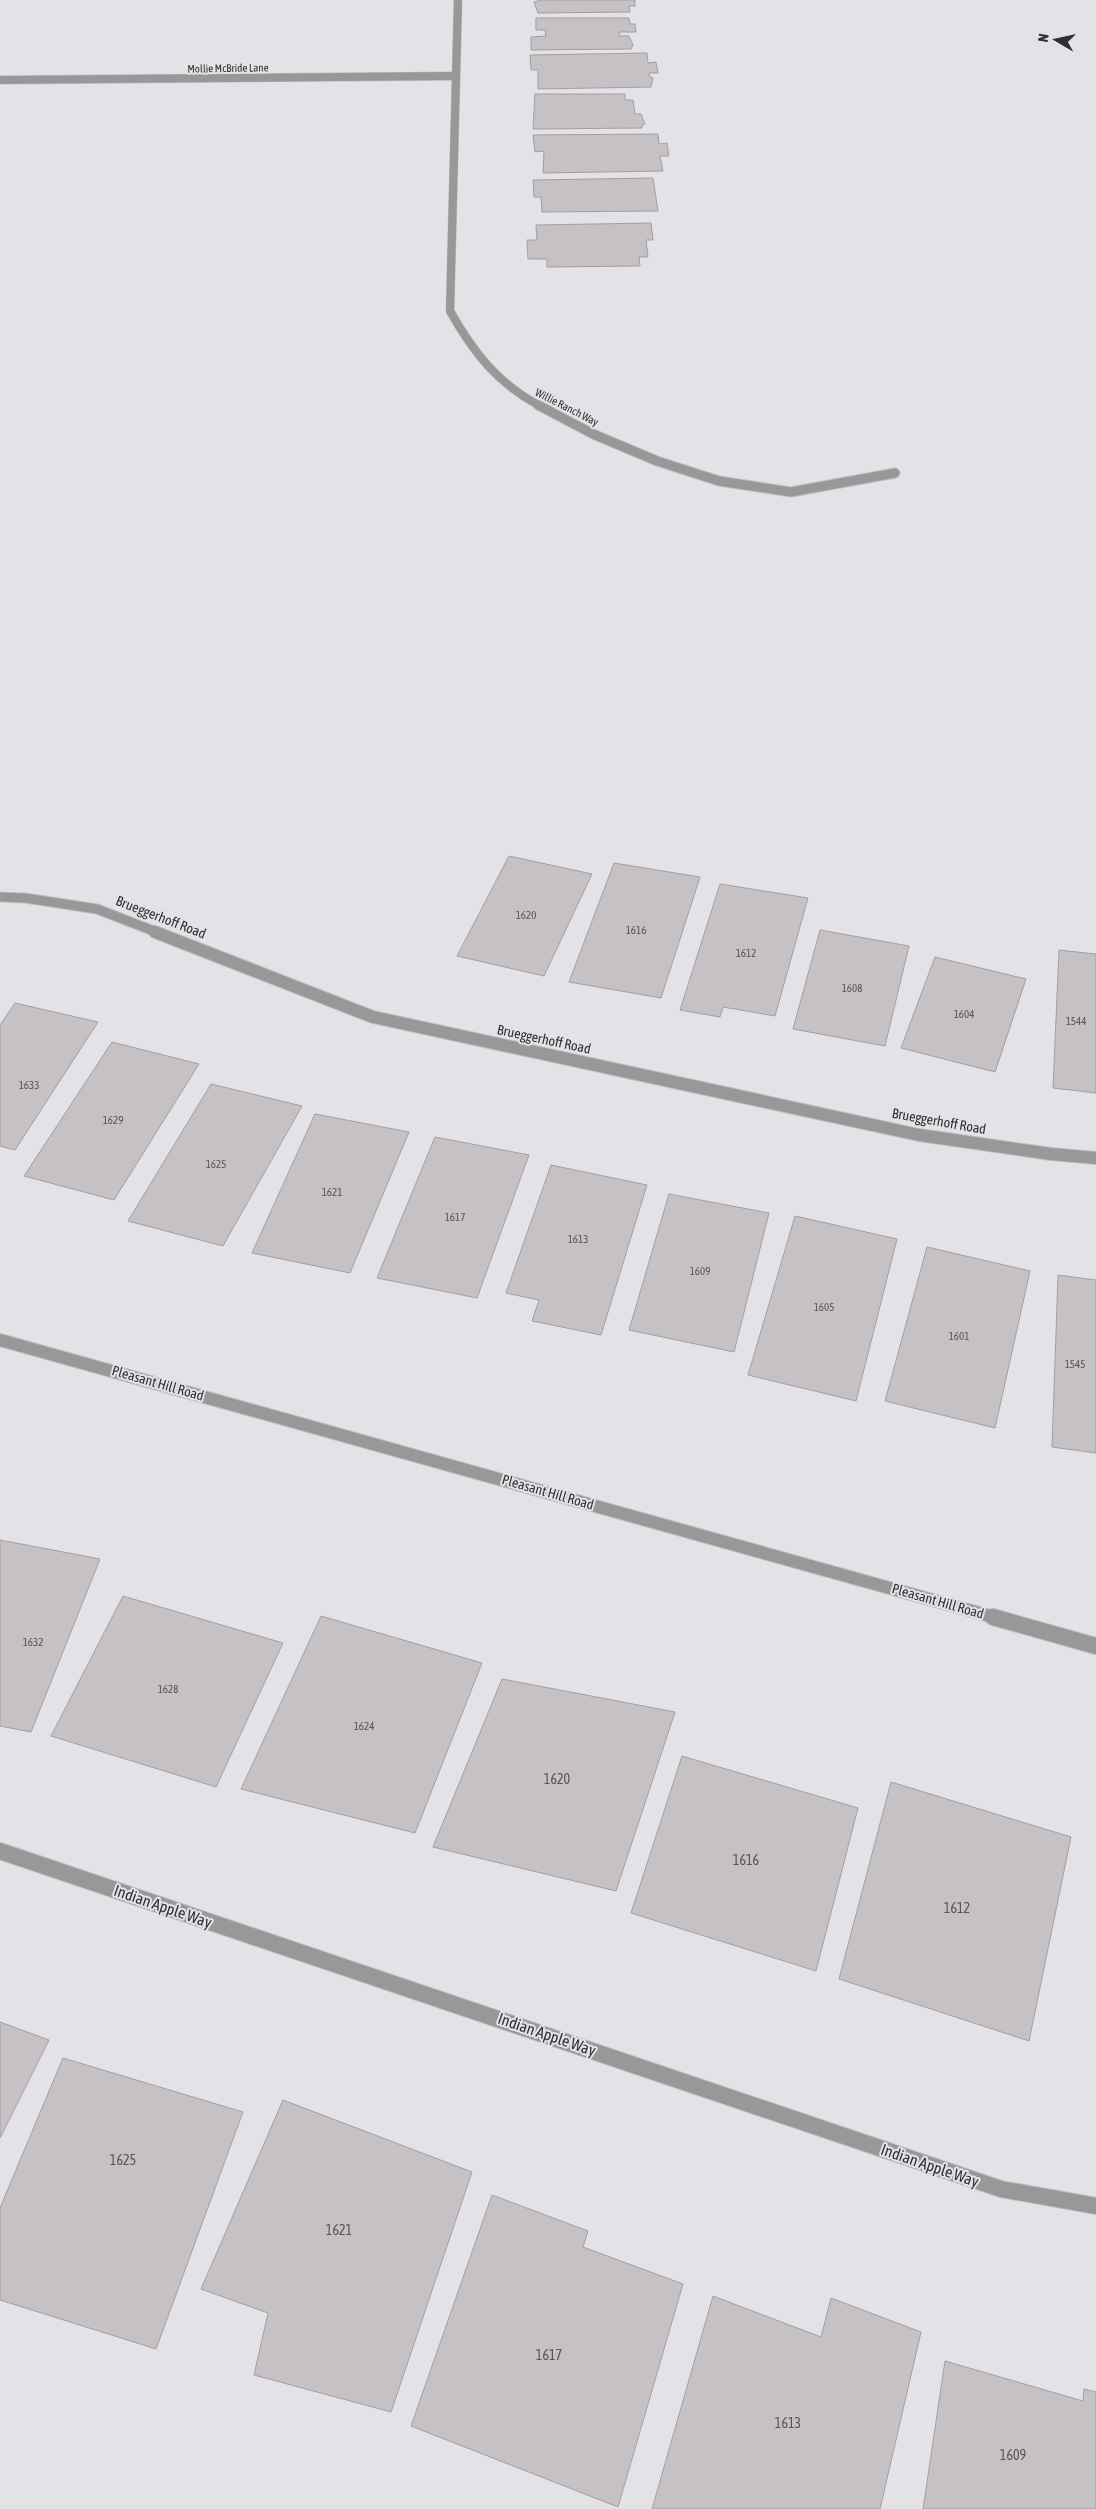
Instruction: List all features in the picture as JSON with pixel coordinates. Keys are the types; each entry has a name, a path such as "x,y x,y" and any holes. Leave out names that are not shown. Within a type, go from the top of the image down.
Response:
{"street":[{"name":"Willie Ranch Way","path":"458,0 450,311 465,337 488,369 527,399 593,434 657,461 719,481 791,492 895,473"},
{"name":"Mollie McBride Lane","path":"0,80 456,76"},
{"name":"Brueggerhoff Road","path":"0,897 25,898 97,909 373,1017 919,1135 1051,1154 1096,1158"},
{"name":"Pleasant Hill Road","path":"0,1340 1096,1646"},
{"name":"Indian Apple Way","path":"0,1851 1001,2189 1096,2206"}],"building":[{"path":"541,0 635,0 635,6 629,6 630,12 538,13 534,2"},
{"path":"536,18 629,18 630,24 635,24 636,32 619,32 620,36 629,36 633,45 631,49 531,50 531,37 546,36 545,30 536,30"},
{"path":"647,53 648,63 656,62 658,73 649,73 649,76 653,78 651,87 538,89 538,70 531,70 530,55"},
{"path":"535,94 625,94 625,100 633,100 635,114 641,114 645,124 642,125 642,128 533,129"},
{"path":"658,134 659,144 667,143 669,156 660,156 663,171 543,173 544,151 535,152 533,135"},
{"path":"653,178 658,211 542,212 541,197 534,197 533,180"},
{"path":"651,223 653,240 646,240 648,257 639,257 640,266 547,267 547,259 528,259 527,240 537,240 536,225"},
{"path":"509,856 592,874 544,976 457,956"},
{"path":"614,863 700,877 661,998 569,982"},
{"path":"720,884 808,898 775,1016 723,1007 720,1017 680,1010"},
{"path":"820,930 909,946 885,1046 793,1029"},
{"path":"1059,950 1096,954 1096,1093 1053,1088"},
{"path":"935,957 1026,979 995,1072 901,1048"},
{"path":"15,1003 98,1022 15,1150 0,1146 0,1025"},
{"path":"112,1042 199,1064 114,1200 24,1176"},
{"path":"211,1084 302,1106 223,1246 128,1221"},
{"path":"315,1114 409,1132 350,1273 252,1253"},
{"path":"435,1137 529,1155 477,1298 377,1278"},
{"path":"551,1165 647,1185 601,1335 532,1321 539,1300 506,1293"},
{"path":"669,1194 769,1213 734,1352 629,1330"},
{"path":"795,1216 897,1239 856,1401 748,1375"},
{"path":"927,1247 1030,1271 995,1428 885,1401"},
{"path":"1058,1275 1096,1280 1096,1453 1052,1447"},
{"path":"0,1540 100,1559 31,1732 0,1726"},
{"path":"123,1596 283,1643 216,1787 51,1736"},
{"path":"321,1616 482,1663 415,1833 241,1789"},
{"path":"502,1679 675,1712 616,1891 433,1847"},
{"path":"682,1756 858,1808 816,1971 631,1913"},
{"path":"891,1782 1071,1837 1029,2041 839,1979"},
{"path":"0,2022 49,2040 0,2138"},
{"path":"63,2058 243,2112 156,2349 0,2300 0,2208"},
{"path":"283,2100 472,2172 391,2412 254,2375 268,2313 201,2289"},
{"path":"492,2195 588,2231 583,2247 683,2284 618,2507 411,2426"},
{"path":"713,2296 821,2337 831,2298 921,2332 880,2509 652,2509"},
{"path":"945,2361 1083,2401 1084,2389 1096,2392 1096,2509 923,2509"}]}
